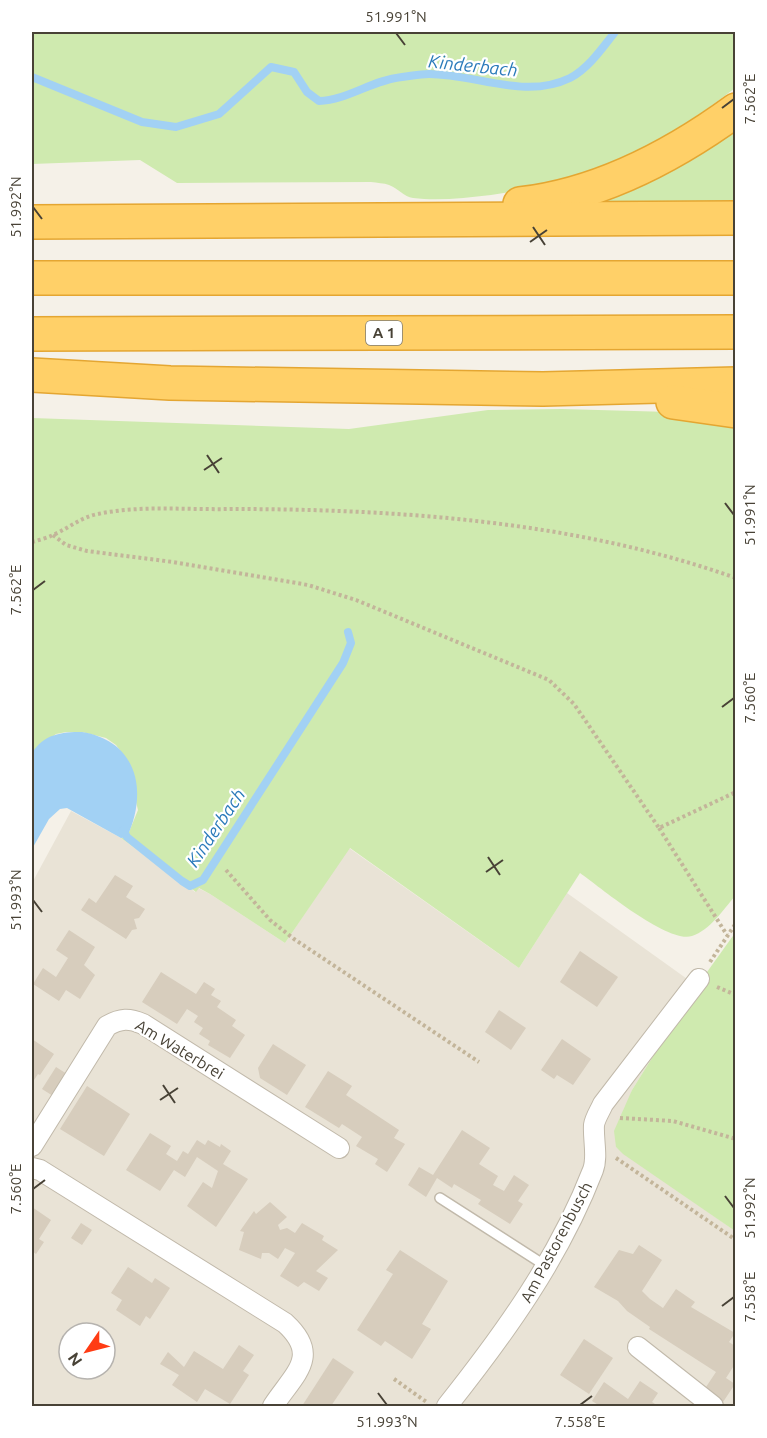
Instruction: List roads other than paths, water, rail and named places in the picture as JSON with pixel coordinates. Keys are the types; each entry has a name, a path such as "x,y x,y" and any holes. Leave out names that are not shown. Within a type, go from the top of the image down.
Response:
{"highway":[{"path":"344,219 445,208 497,207 566,195 645,165 682,147 735,110"},
{"path":"32,222 735,218"},
{"path":"32,278 735,278"},
{"name":"A 1","path":"32,334 735,332"},
{"path":"32,375 170,383 543,389 735,384"},
{"path":"543,389 735,411"}],"street":[{"name":"Am Pastorenbusch","path":"447,1407 508,1330 546,1266 594,1168 594,1122 598,1115 634,1062 699,979"},
{"name":"Am Waterbrei","path":"32,1146 99,1036 107,1026 119,1019 143,1024 339,1149"},
{"path":"32,1168 40,1170 285,1323 297,1334 302,1342 304,1353 300,1365 273,1407"},
{"path":"639,1347 713,1407"}],"lane":[{"path":"440,1198 546,1266"}],"water":[{"path":"82,732 101,737 116,746 126,757 133,771 137,786 137,803 127,837 121,838 67,808 60,809 49,819 32,849 32,753 42,742 54,735"}],"waterway":[{"name":"Kinderbach","path":"32,77 142,122 176,127 219,114 271,67 294,72 307,92 319,101 340,97 391,79 426,74 536,87 553,84 577,74 595,57 615,32"},
{"name":"Kinderbach","path":"123,830 127,837 182,881 190,886 203,880 343,663 351,643 348,632"}]}
